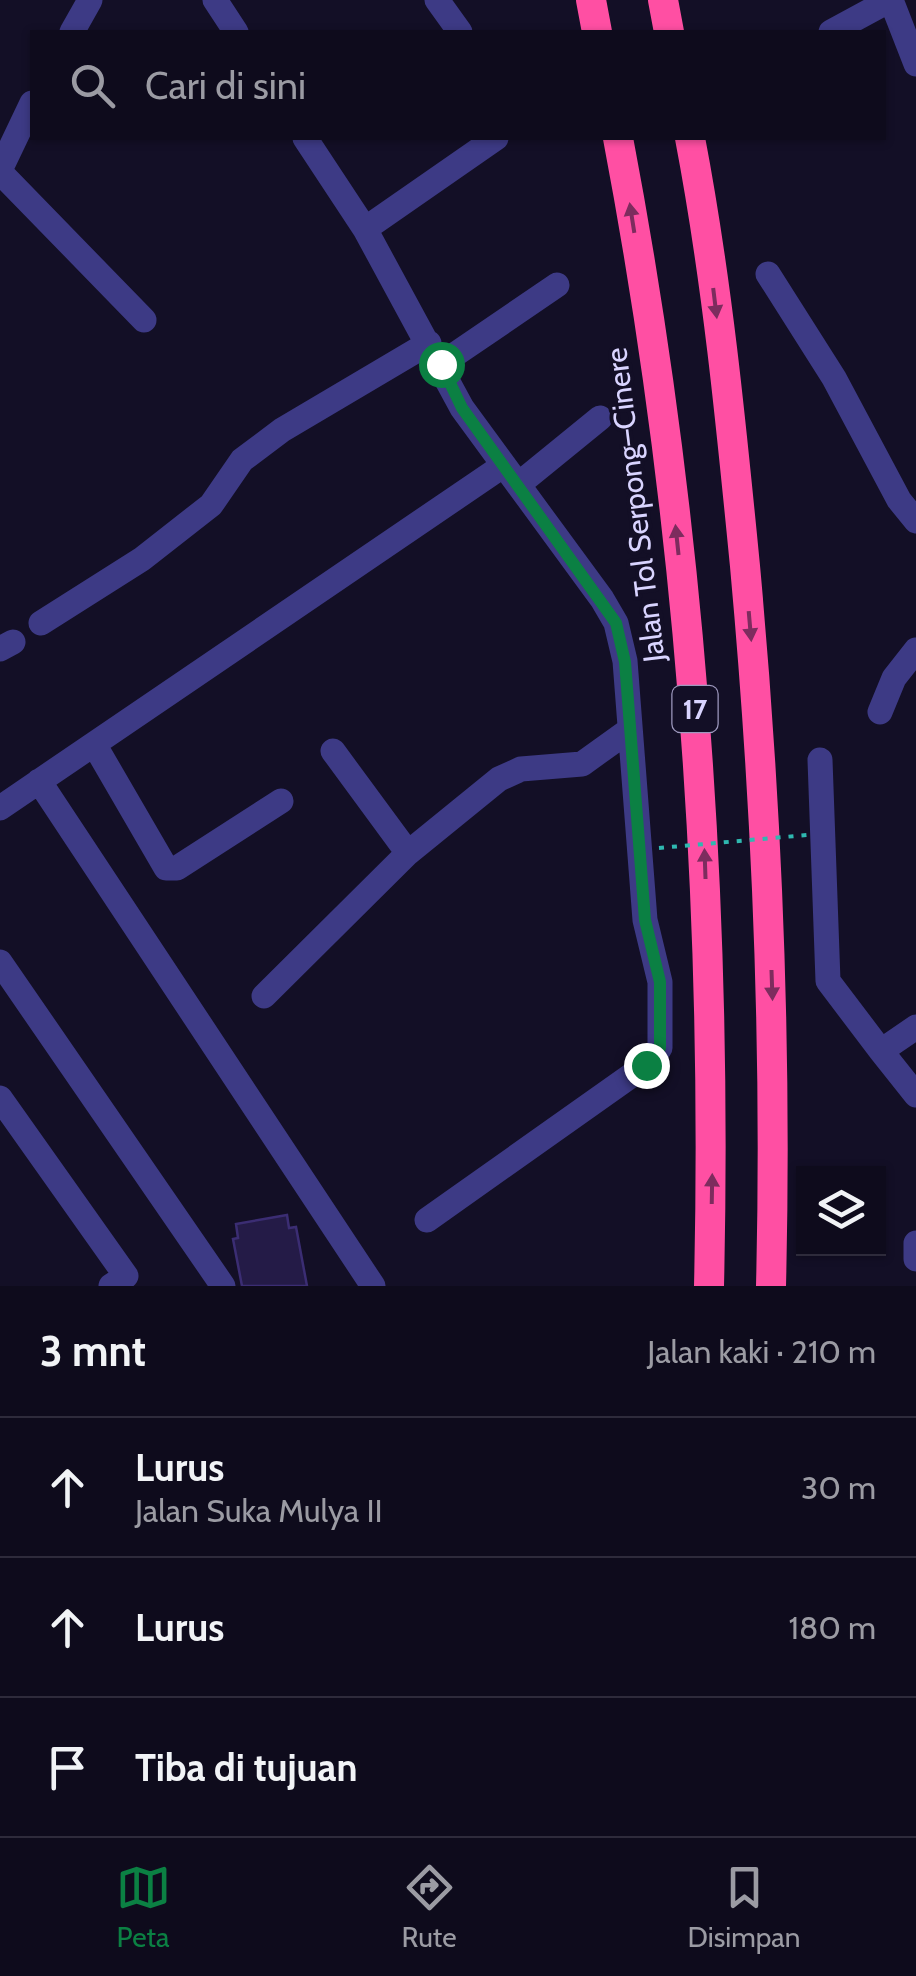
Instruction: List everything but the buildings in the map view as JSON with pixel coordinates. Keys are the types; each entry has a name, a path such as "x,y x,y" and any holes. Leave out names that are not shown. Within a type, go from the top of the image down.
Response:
{"highway":[{"path":"591,0 598,30"},
{"path":"663,0 669,30"},
{"name":"Jalan Tol Serpong–Cinere","path":"618,140 669,465 702,779 714,1102 710,1286"},
{"name":"17","path":"690,140 735,459 764,780 776,1099 771,1286"}],"street":[{"path":"73,30 90,0"},
{"path":"438,0 459,30"},
{"path":"835,30 891,0 916,64"},
{"path":"219,2 235,30"},
{"path":"30,107 0,170 144,320"},
{"path":"306,140 365,229 462,408 616,623 625,662 645,920 660,982 660,1048 646,1065 427,1220"},
{"path":"365,229 493,140"},
{"path":"768,274 834,378 899,500 916,520"},
{"path":"41,623 142,558 211,505 242,460 282,430 558,285"},
{"path":"0,808 600,418"},
{"path":"880,712 894,678 916,650"},
{"path":"264,996 408,854 511,772 582,764 628,731"},
{"path":"94,744 166,868 177,868 281,800"},
{"path":"333,750 408,854"},
{"path":"820,760 828,981 916,1095"},
{"path":"39,780 373,1286"},
{"path":"0,962 223,1286"},
{"path":"882,1051 916,1027"},
{"path":"0,1099 126,1276 111,1286"},
{"path":"916,1243 916,1260"}],"path":[{"path":"659,848 807,835"}],"route":[{"path":"441,364 462,408 616,623 625,662 645,920 660,982 660,1048 646,1065"}]}
